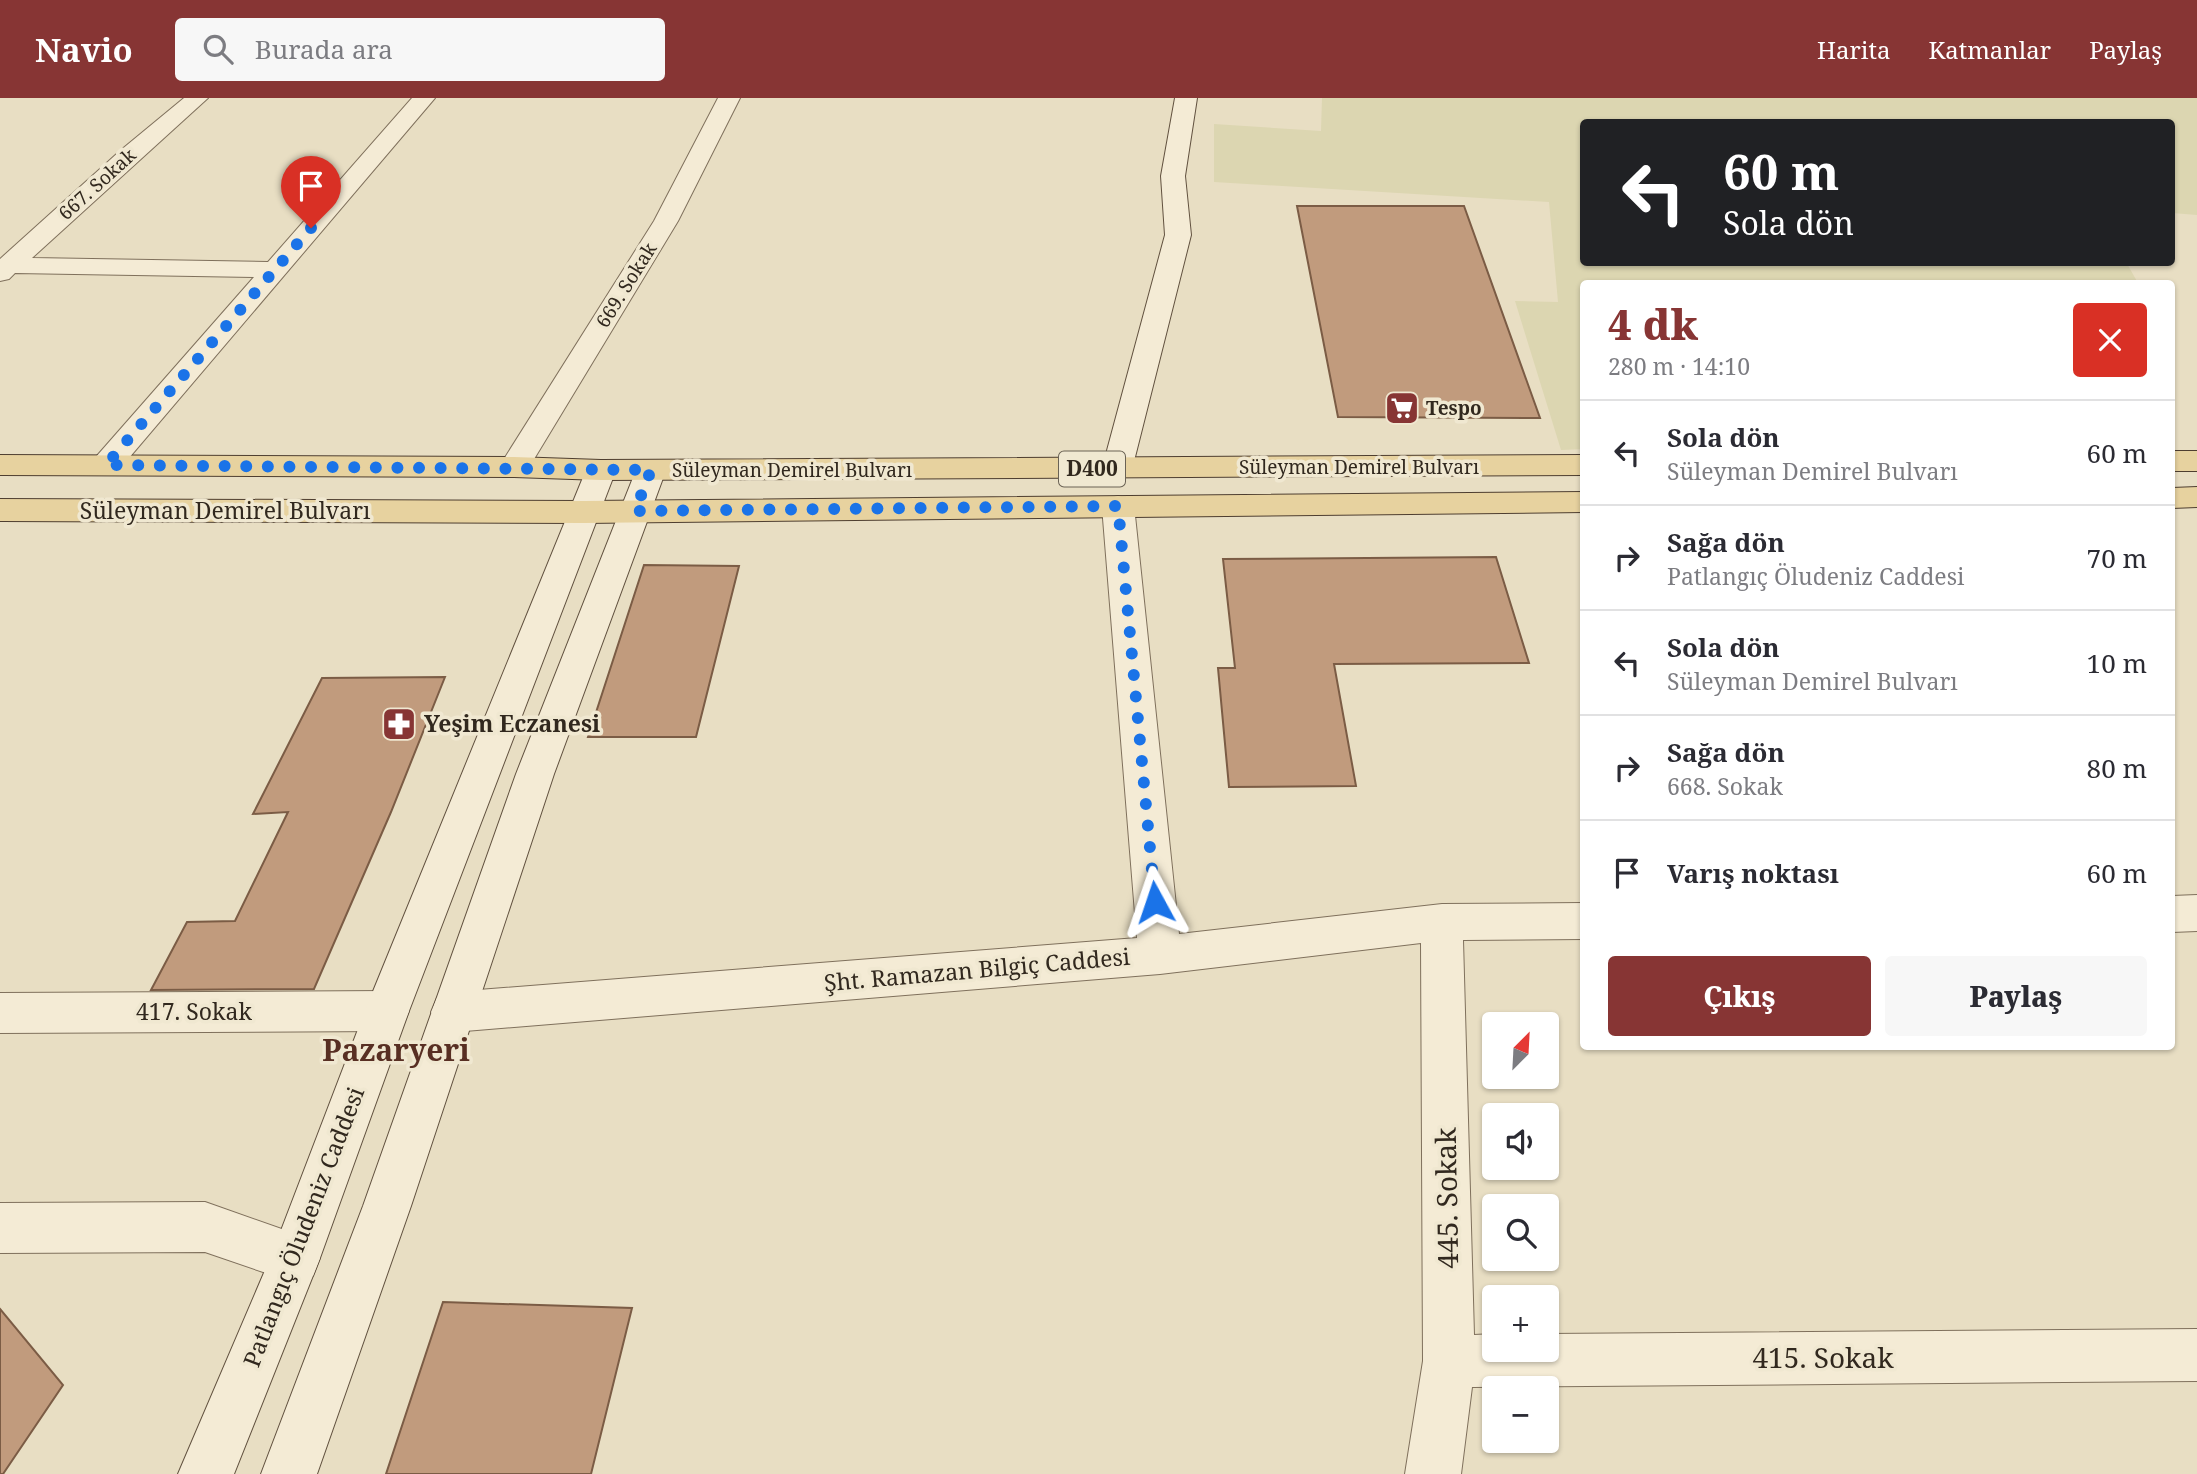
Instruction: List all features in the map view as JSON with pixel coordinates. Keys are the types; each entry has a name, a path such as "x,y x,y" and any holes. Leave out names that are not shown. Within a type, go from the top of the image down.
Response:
{"main road":[{"path":"2175,461 2197,461"},
{"name":"Süleyman Demirel Bulvarı","path":"0,465 514,467 601,470 1580,465"},
{"path":"2175,498 2197,497"},
{"name":"Süleyman Demirel Bulvarı","path":"0,510 584,512 1580,502"}],"street":[{"name":"667. Sokak","path":"5,269 129,155 197,98"},
{"path":"106,465 424,98"},
{"name":"669. Sokak","path":"514,467 666,221 729,98"},
{"path":"1117,469 1178,236 1172,176 1186,98"},
{"path":"5,269 275,270"},
{"name":"Patlangıç Öludeniz Caddesi","path":"206,1474 295,1258 387,1011 601,470"},
{"path":"289,1474 535,774 651,470"},
{"path":"1118,506 1160,955"},
{"path":"2175,914 2197,914"},
{"name":"Şht. Ramazan Bilgiç Caddesi","path":"453,1012 1160,955 1442,922 1580,921"},
{"name":"445. Sokak","path":"1433,1474 1449,1361 1442,922"},
{"name":"417. Sokak","path":"0,1013 387,1011"},
{"path":"0,1228 205,1227 295,1258"},
{"name":"415. Sokak","path":"1449,1361 2197,1355"}],"shaded area":[{"path":"1322,98 2197,98 2197,215 2175,213 2175,119 1580,119 1580,266 2128,266 2136,280 1580,280 1580,449 1561,450 1515,301 1558,302 1549,202 1214,182 1214,124 1321,131"}],"building":[{"path":"1297,206 1464,206 1540,418 1338,417"},
{"path":"1496,557 1529,663 1334,664 1356,786 1229,787 1218,668 1235,668 1223,559"},
{"path":"644,565 739,566 696,737 588,737"},
{"path":"445,677 391,812 314,989 151,990 187,922 235,921 288,812 253,814 322,678"},
{"path":"443,1302 632,1308 591,1474 386,1474"},
{"path":"0,1309 63,1385 3,1474 0,1474"}],"place":[{"name":"Tespo","path":"1402,408"},
{"name":"Yeşim Eczanesi","path":"399,724"}],"district":[{"name":"Pazaryeri","path":"396,1051"}],"route":[{"path":"311,228 106,465 651,470 635,511 1118,506 1155,902"}]}
